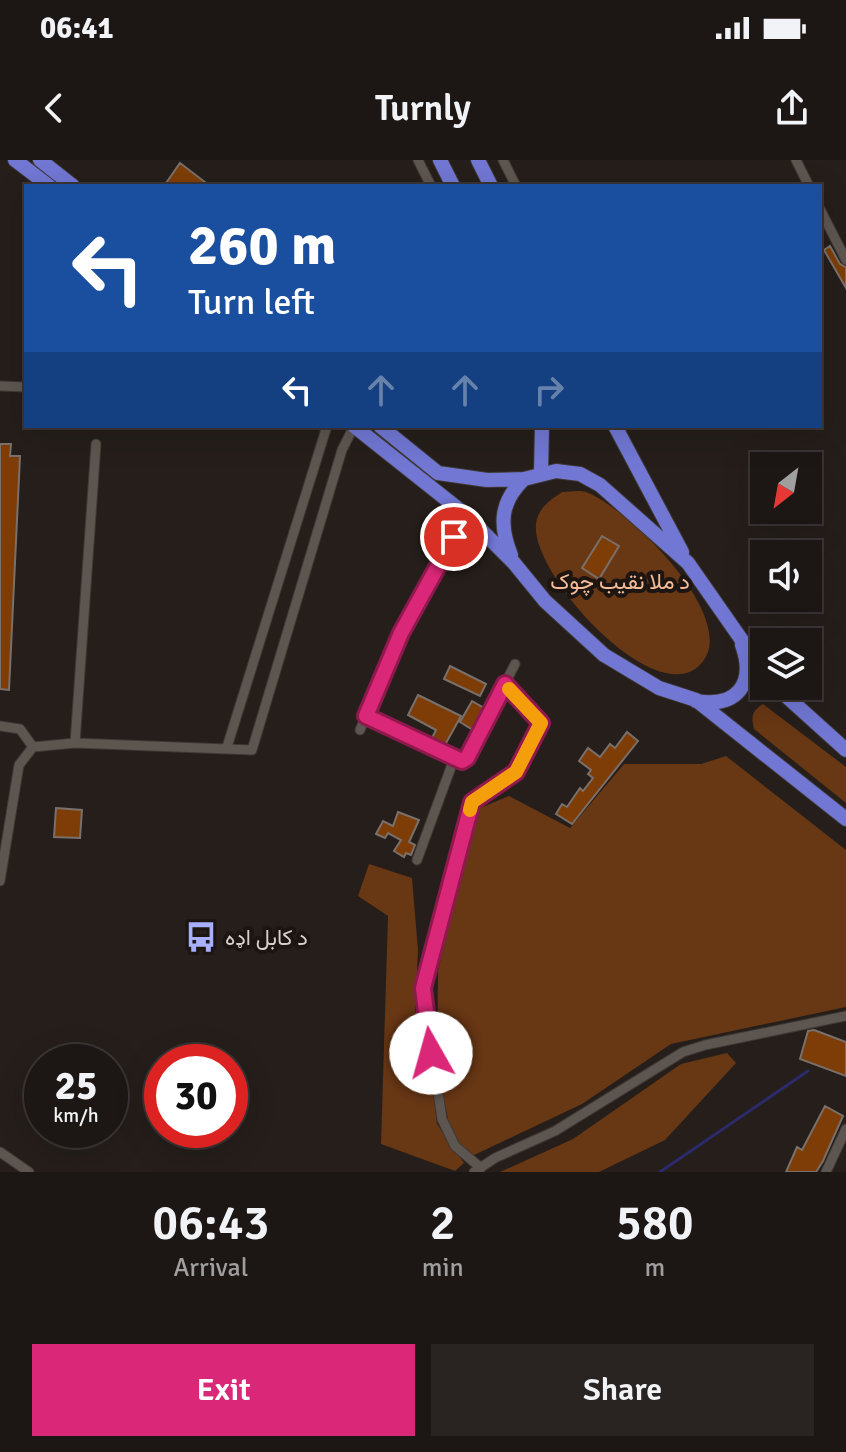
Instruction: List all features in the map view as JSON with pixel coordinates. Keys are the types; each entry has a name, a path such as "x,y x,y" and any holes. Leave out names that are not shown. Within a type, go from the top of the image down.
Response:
{"highway":[{"path":"15,160 46,184"},
{"path":"40,160 70,184"},
{"path":"440,160 452,184"},
{"path":"478,160 490,184"},
{"path":"357,428 466,515 514,563 545,601 604,655 659,688 714,704 732,699 742,688 747,675 746,656 739,636"},
{"path":"382,428 438,473 464,480 524,479 541,473 580,474 600,485 688,563"},
{"path":"541,473 542,428"},
{"path":"620,430 688,563 750,652"},
{"path":"514,563 504,537 503,513 509,493 524,479"},
{"path":"696,700 846,819"},
{"path":"791,700 846,750"}],"street":[{"path":"418,160 430,184"},
{"path":"503,160 515,184"},
{"path":"796,160 808,184"},
{"path":"822,213 846,260"},
{"path":"0,386 24,387"},
{"path":"227,747 326,428"},
{"path":"0,881 4,828 19,765 33,747 75,743 252,750 342,450 353,428"},
{"path":"75,743 96,444"},
{"path":"360,730 401,633 466,515"},
{"path":"366,716 454,759 467,758 515,664"},
{"path":"505,684 541,723 516,772 472,802 423,988 442,1119 455,1146 477,1170 555,1131 683,1052 846,1016"},
{"path":"0,726 20,729 33,747"},
{"path":"417,860 454,759"},
{"path":"826,1172 846,1129"},
{"path":"0,1152 29,1172"}],"green space":[{"name":"د ملا نقيب چوک","path":"562,492 586,492 604,502 626,518 672,564 692,591 705,616 710,640 704,660 684,673 659,671 631,657 602,634 575,605 554,575 540,547 536,524 542,509"},
{"path":"763,704 846,767 846,803 754,729 753,714"},
{"path":"726,756 846,850 846,1007 671,1044 582,1104 472,1156 452,1137 437,1069 438,971 475,810 509,796 570,828 624,764 701,764"},
{"path":"369,864 412,878 418,950 415,1010 430,1066 437,1124 464,1163 455,1171 381,1144 388,916 358,896"},
{"path":"727,1053 736,1063 665,1140 599,1172 500,1172 573,1139 681,1064"}],"building":[{"path":"180,163 207,184 165,184"},
{"path":"830,246 840,264 846,267 846,288 824,250"},
{"path":"0,444 11,444 10,456 20,456 9,690 0,689"},
{"path":"602,536 619,546 599,579 582,568"},
{"path":"450,666 486,684 480,696 444,679"},
{"path":"418,695 461,716 445,745 432,738 436,730 408,715"},
{"path":"472,701 484,708 473,730 460,722"},
{"path":"627,732 638,741 572,824 556,814 562,804 567,807 580,788 583,791 593,778 588,774 591,770 579,761 588,748 600,757 610,744 615,748"},
{"path":"56,808 82,810 80,838 54,837"},
{"path":"398,812 419,820 409,842 415,845 411,855 406,853 404,857 394,851 401,840 388,833 385,838 376,834 383,821 393,826"},
{"path":"814,1030 846,1042 846,1076 800,1059 808,1031"},
{"path":"825,1106 843,1116 823,1161 816,1172 786,1172 797,1147 802,1150"}],"waterway":[{"path":"660,1172 808,1071"}],"slow traffic":[{"path":"470,810 472,802 516,772 541,723 509,689"}],"place":[{"name":"د کابل اډه","path":"201,937"}],"route":[{"path":"431,1053 423,988 432,942 472,802 516,772 541,723 505,684 467,758 462,761 366,716 401,633 454,537"}]}
